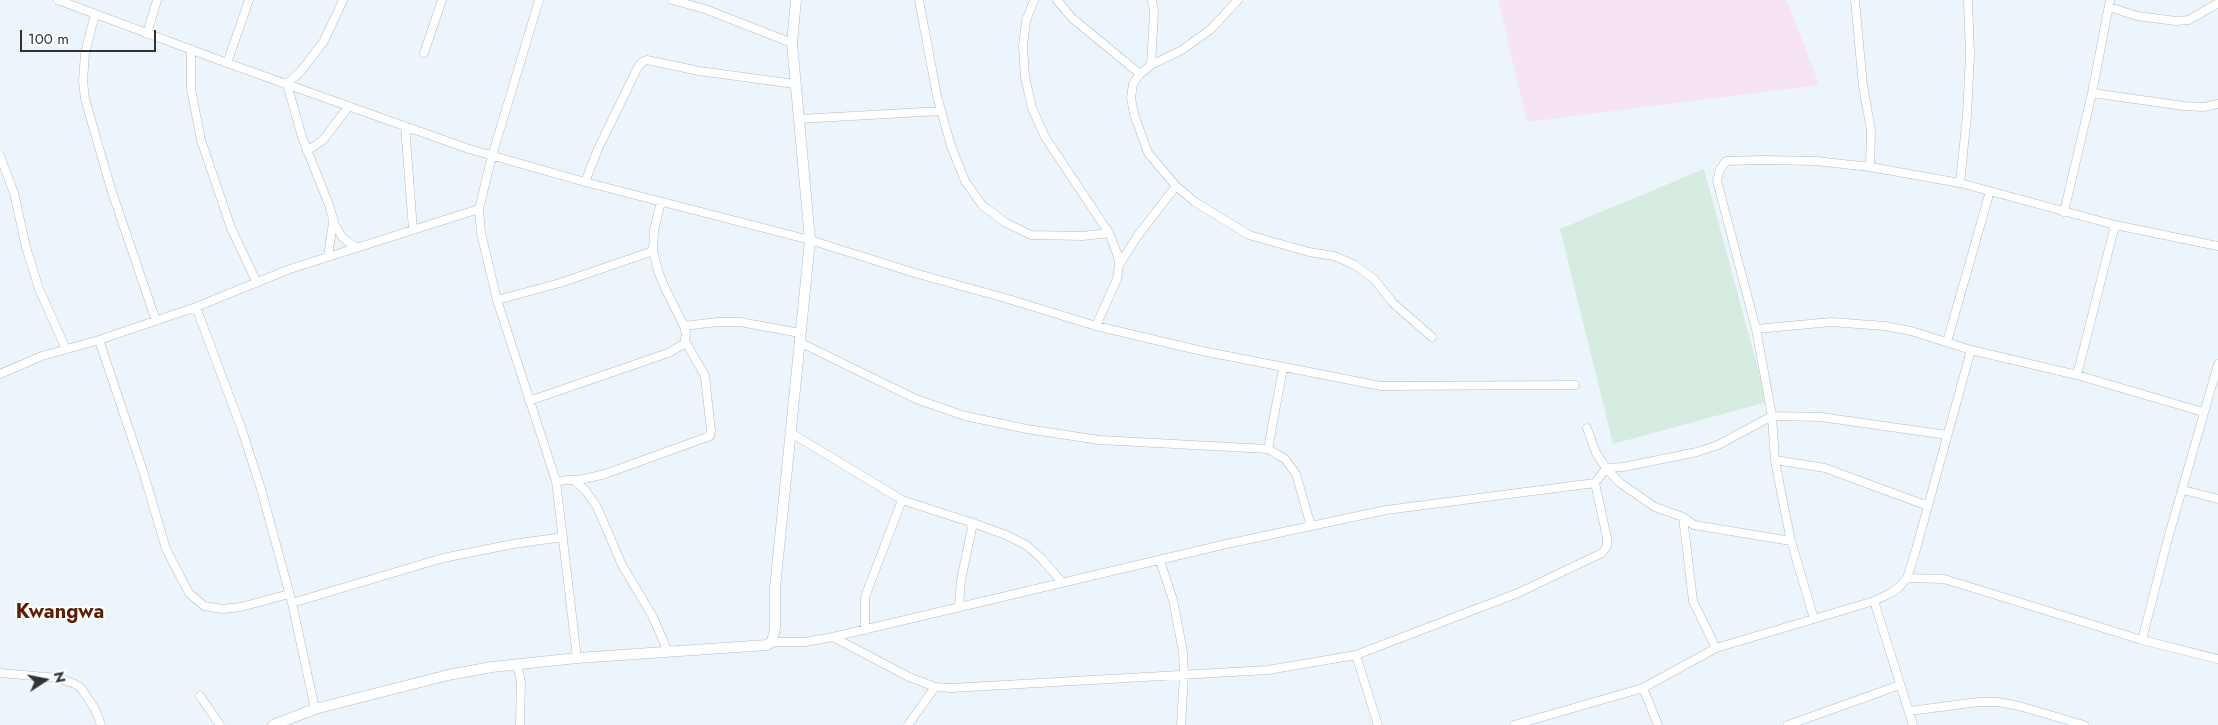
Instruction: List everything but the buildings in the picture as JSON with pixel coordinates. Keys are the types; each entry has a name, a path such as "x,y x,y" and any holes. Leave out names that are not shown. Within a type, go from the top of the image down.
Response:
{"street":[{"path":"58,0 227,63 492,156 810,240 1096,326 1283,368 1381,386 1574,385"},
{"path":"148,34 157,0"},
{"path":"227,63 249,0"},
{"path":"287,84 301,71 324,41 343,0"},
{"path":"424,53 442,0"},
{"path":"538,0 492,156 480,209 484,250 497,300 556,481 577,658"},
{"path":"672,0 742,23 792,44"},
{"path":"772,642 775,628 774,588 810,240 792,44 796,0"},
{"path":"919,0 941,111 951,146 965,181 982,205 1006,223 1032,235 1083,236 1108,233"},
{"path":"1034,0 1026,21 1022,46 1025,77 1032,108 1044,137 1116,247 1119,264 1116,279 1096,326"},
{"path":"1057,0 1072,18 1140,74"},
{"path":"1152,0 1154,12 1152,66"},
{"path":"1238,0 1211,29 1195,42 1140,74 1133,84 1131,98 1139,131 1148,153 1176,186 1215,216 1249,235 1309,252 1334,256 1355,265 1374,279 1393,303 1432,337"},
{"path":"1855,0 1863,86 1870,130 1870,167"},
{"path":"1960,183 1968,115 1970,56 1968,0"},
{"path":"2064,212 2092,93 2109,4 2137,16 2176,22 2189,20 2218,3"},
{"path":"96,14 85,52 83,81 85,99 111,189 156,321"},
{"path":"191,49 191,89 201,140 231,228 256,283"},
{"path":"585,182 598,149 642,62 647,60 699,70 795,84"},
{"path":"287,84 306,151 329,205 333,222 343,238 355,247"},
{"path":"2092,93 2184,106 2204,107 2218,104"},
{"path":"306,151 323,140 349,106"},
{"path":"798,119 941,111"},
{"path":"405,126 413,230"},
{"path":"1,161 14,193 36,280 51,319 66,349"},
{"path":"1814,619 1791,541 1775,460 1772,416 1756,329 1720,198 1717,181 1720,169 1726,161 1816,161 1870,167 1960,183 2115,225 2218,246"},
{"path":"1119,264 1139,234 1176,186"},
{"path":"1947,342 1990,190"},
{"path":"556,481 588,478 619,470 710,436 711,428 705,376 686,341 684,326 658,271 653,250 654,230 661,202"},
{"path":"0,374 42,356 99,340 196,308 328,256 480,209"},
{"path":"328,256 333,222"},
{"path":"2077,375 2115,225"},
{"path":"497,300 560,283 653,250"},
{"path":"196,308 242,430 261,490 292,602 315,709"},
{"path":"684,326 717,322 740,322 799,338 916,399 965,416 1027,429 1099,440 1268,448 1285,459 1296,474 1311,526"},
{"path":"1756,329 1822,323 1858,323 1911,331 1971,350 2077,375 2203,412"},
{"path":"99,340 151,497 166,549 172,564 189,592 204,606 222,609 241,607 290,594"},
{"path":"529,401 668,353 680,347 686,341"},
{"path":"1514,725 1643,688 1716,648 1874,601 1891,594 1907,578 1971,350"},
{"path":"2142,640 2149,606 2218,364"},
{"path":"1268,448 1283,368"},
{"path":"1606,468 1623,468 1697,452 1718,445 1772,416 1821,417 1947,435"},
{"path":"1587,428 1596,453 1606,468 1620,483 1648,503 1683,517 1694,525 1791,541"},
{"path":"791,433 902,500 973,523 1006,535 1026,545 1041,558 1062,582"},
{"path":"1775,460 1825,468 1928,506"},
{"path":"273,725 315,709 448,675 517,664 766,645 772,642 805,642 833,637 1222,545 1386,510 1595,483 1606,468"},
{"path":"574,480 586,491 597,508 619,558 653,617 668,652"},
{"path":"833,637 909,677 935,687 951,688 1268,670 1356,655 1518,593 1602,553 1607,546 1607,538 1595,483"},
{"path":"2183,490 2218,500"},
{"path":"865,630 865,597 902,500"},
{"path":"1683,517 1693,601 1716,648"},
{"path":"959,607 964,563 973,523"},
{"path":"292,602 443,558 513,544 563,538"},
{"path":"1160,561 1173,600 1183,652 1184,675 1181,725"},
{"path":"1907,578 1944,579 2142,640 2218,659"},
{"path":"1874,601 1913,725"},
{"path":"1356,655 1378,725"},
{"path":"517,664 521,682 520,725"},
{"path":"0,673 58,678 77,685 95,709 101,725"},
{"path":"1788,725 1900,685"},
{"path":"908,725 935,687"},
{"path":"1643,688 1658,725"},
{"path":"200,696 220,725"},
{"path":"1909,710 1979,702 1998,702 2019,706 2084,725"}],"shaded area":[{"path":"1498,0 1787,0 1819,85 1527,122"}],"green space":[{"path":"1704,169 1767,402 1613,444 1560,229"}],"district":[{"name":"Kwangwa","path":"60,613"}]}
